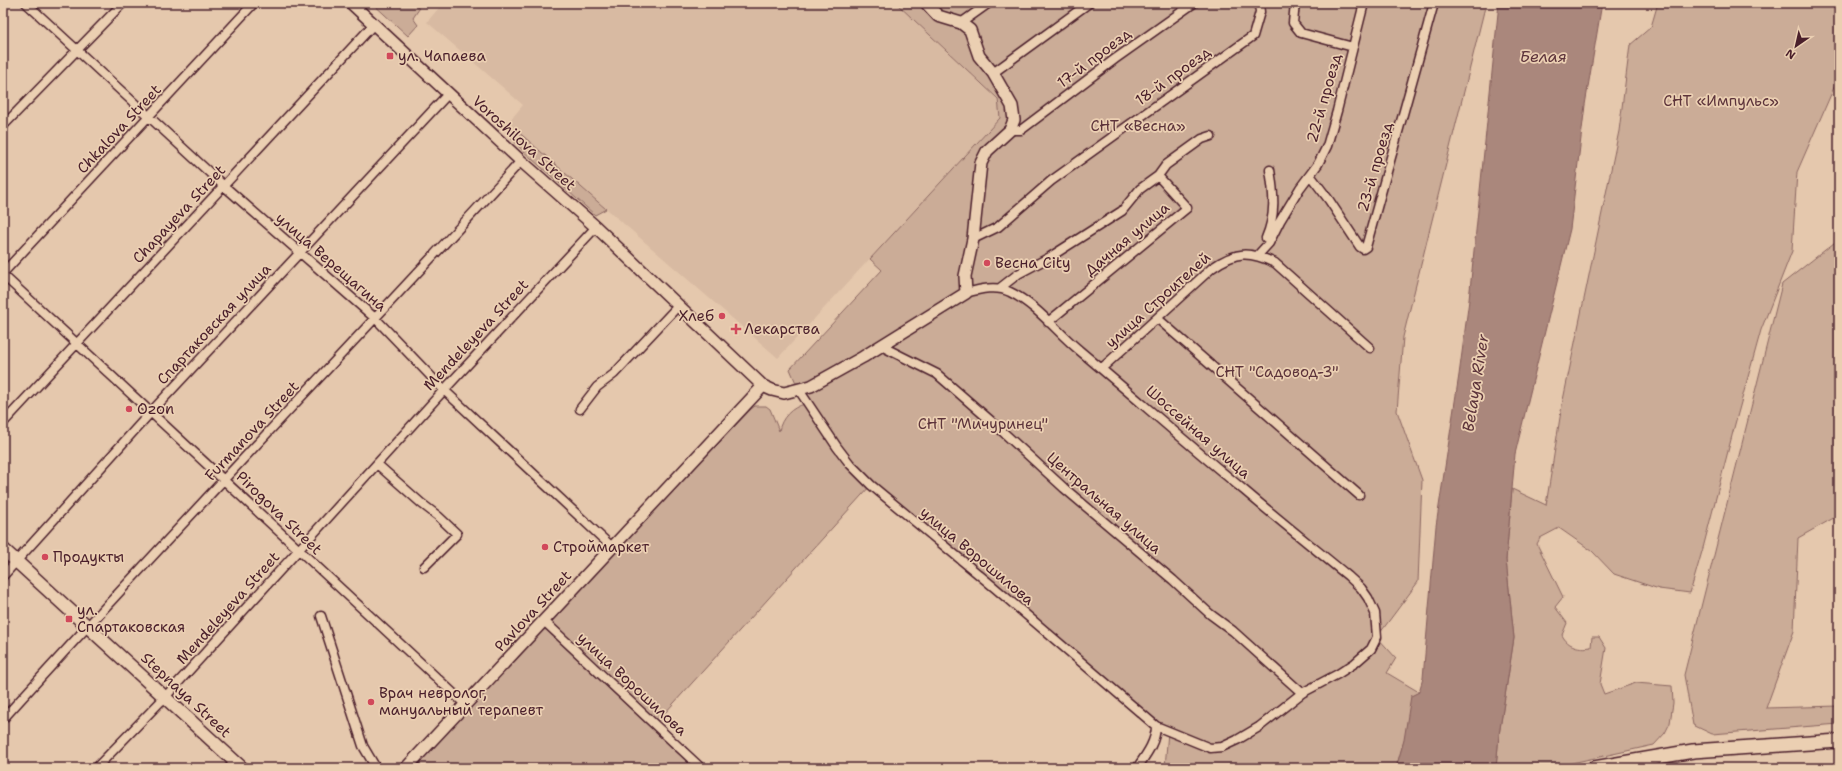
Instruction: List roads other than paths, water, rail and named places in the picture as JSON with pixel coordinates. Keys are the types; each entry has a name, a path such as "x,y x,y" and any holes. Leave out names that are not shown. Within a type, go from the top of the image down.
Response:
{"main road":[{"name":"Stepnaya Street","path":"3,549 164,697 235,766"},
{"path":"1594,768 1693,752 1839,741"}],"street":[{"name":"улица Верещагина","path":"26,3 224,186 376,319 444,390 612,547"},
{"path":"3,126 122,3"},
{"name":"Chkalova Street","path":"3,274 254,3"},
{"name":"Voroshilova Street","path":"351,3 521,161 596,227 763,386"},
{"path":"926,3 938,16 961,23 970,30 979,56 993,73 1001,90 1012,106 1014,120 1010,130 987,151 981,163 973,239 965,276 966,293"},
{"path":"961,23 989,3"},
{"path":"993,73 1089,3"},
{"name":"17-й проезд","path":"1010,130 1021,130 1114,59 1194,3"},
{"name":"18-й проезд","path":"973,239 998,227 1051,181 1253,36 1260,12 1259,3"},
{"path":"1295,3 1293,23 1300,33 1353,47"},
{"name":"22-й проезд","path":"1258,255 1269,243 1284,215 1327,146 1364,3"},
{"name":"23-й проезд","path":"1310,175 1329,200 1360,247 1363,249 1366,247 1434,3"},
{"name":"Chapayeva Street","path":"3,423 374,24"},
{"name":"Спартаковская улица","path":"3,576 151,412 448,94"},
{"path":"763,386 778,392 799,390 811,386 881,346 966,293 978,290 1000,288 1018,274 1050,257 1122,211 1140,189 1158,176 1166,165 1202,139 1211,136"},
{"name":"Furmanova Street","path":"3,719 87,626 376,319 521,161"},
{"path":"1270,170 1274,203 1273,216 1271,227 1258,255 1275,263 1292,276 1370,348"},
{"name":"Дачная улица","path":"1048,322 1186,208 1158,176"},
{"name":"Mendeleyeva Street","path":"96,768 164,697 444,390 596,227"},
{"name":"улица Строителей","path":"1102,368 1212,268 1225,259 1246,253 1258,255"},
{"name":"Pirogova Street","path":"3,274 225,480 298,551 466,705"},
{"name":"Шоссейная улица","path":"1000,288 1010,292 1024,301 1246,492 1361,588 1368,598 1375,613 1377,637"},
{"path":"580,409 597,387 614,374 679,305"},
{"path":"1157,318 1359,495"},
{"name":"Центральная улица","path":"881,346 898,356 922,365 937,374 992,421 1064,488 1173,580 1210,614 1233,631 1302,693"},
{"name":"Pavlova Street","path":"406,768 763,386"},
{"name":"улица Ворошилова","path":"799,390 837,447 864,479 914,523 1001,593 1156,726 1210,748 1222,747 1259,727 1302,693 1355,663 1371,649 1377,637"},
{"path":"377,464 457,534 424,567"},
{"path":"321,616 363,746 376,768"},
{"name":"улица Ворошилова","path":"544,621 702,768"},
{"path":"1138,768 1153,743 1156,735 1156,726"}],"water":[{"name":"Белая","path":"1499,3 1602,3 1585,105 1570,229 1515,454 1506,560 1514,638 1499,735 1496,768 1396,768 1404,740 1411,696 1419,692 1423,678 1436,526 1469,300"}],"place":[{"name":"ул. Чапаева","path":"390,56"},
{"name":"Весна City","path":"987,263"},
{"name":"Хлеб","path":"722,316"},
{"name":"Лекарства","path":"736,329"},
{"name":"Ozon","path":"129,409"},
{"name":"Строймаркет","path":"545,547"},
{"name":"Продукты","path":"45,557"},
{"name":"ул. Спартаковская","path":"69,619"},
{"name":"Врач невролог, мануальный терапевт","path":"371,702"}],"park label":[{"name":"СНТ «Импульс»","path":"1721,101"},
{"name":"СНТ «Весна»","path":"1138,126"},
{"name":"СНТ \"Садовод-3\"","path":"1277,372"},
{"name":"СНТ \"Мичуринец\"","path":"983,424"}],"water label":[{"name":"Belaya River","path":"1475,383"}]}
